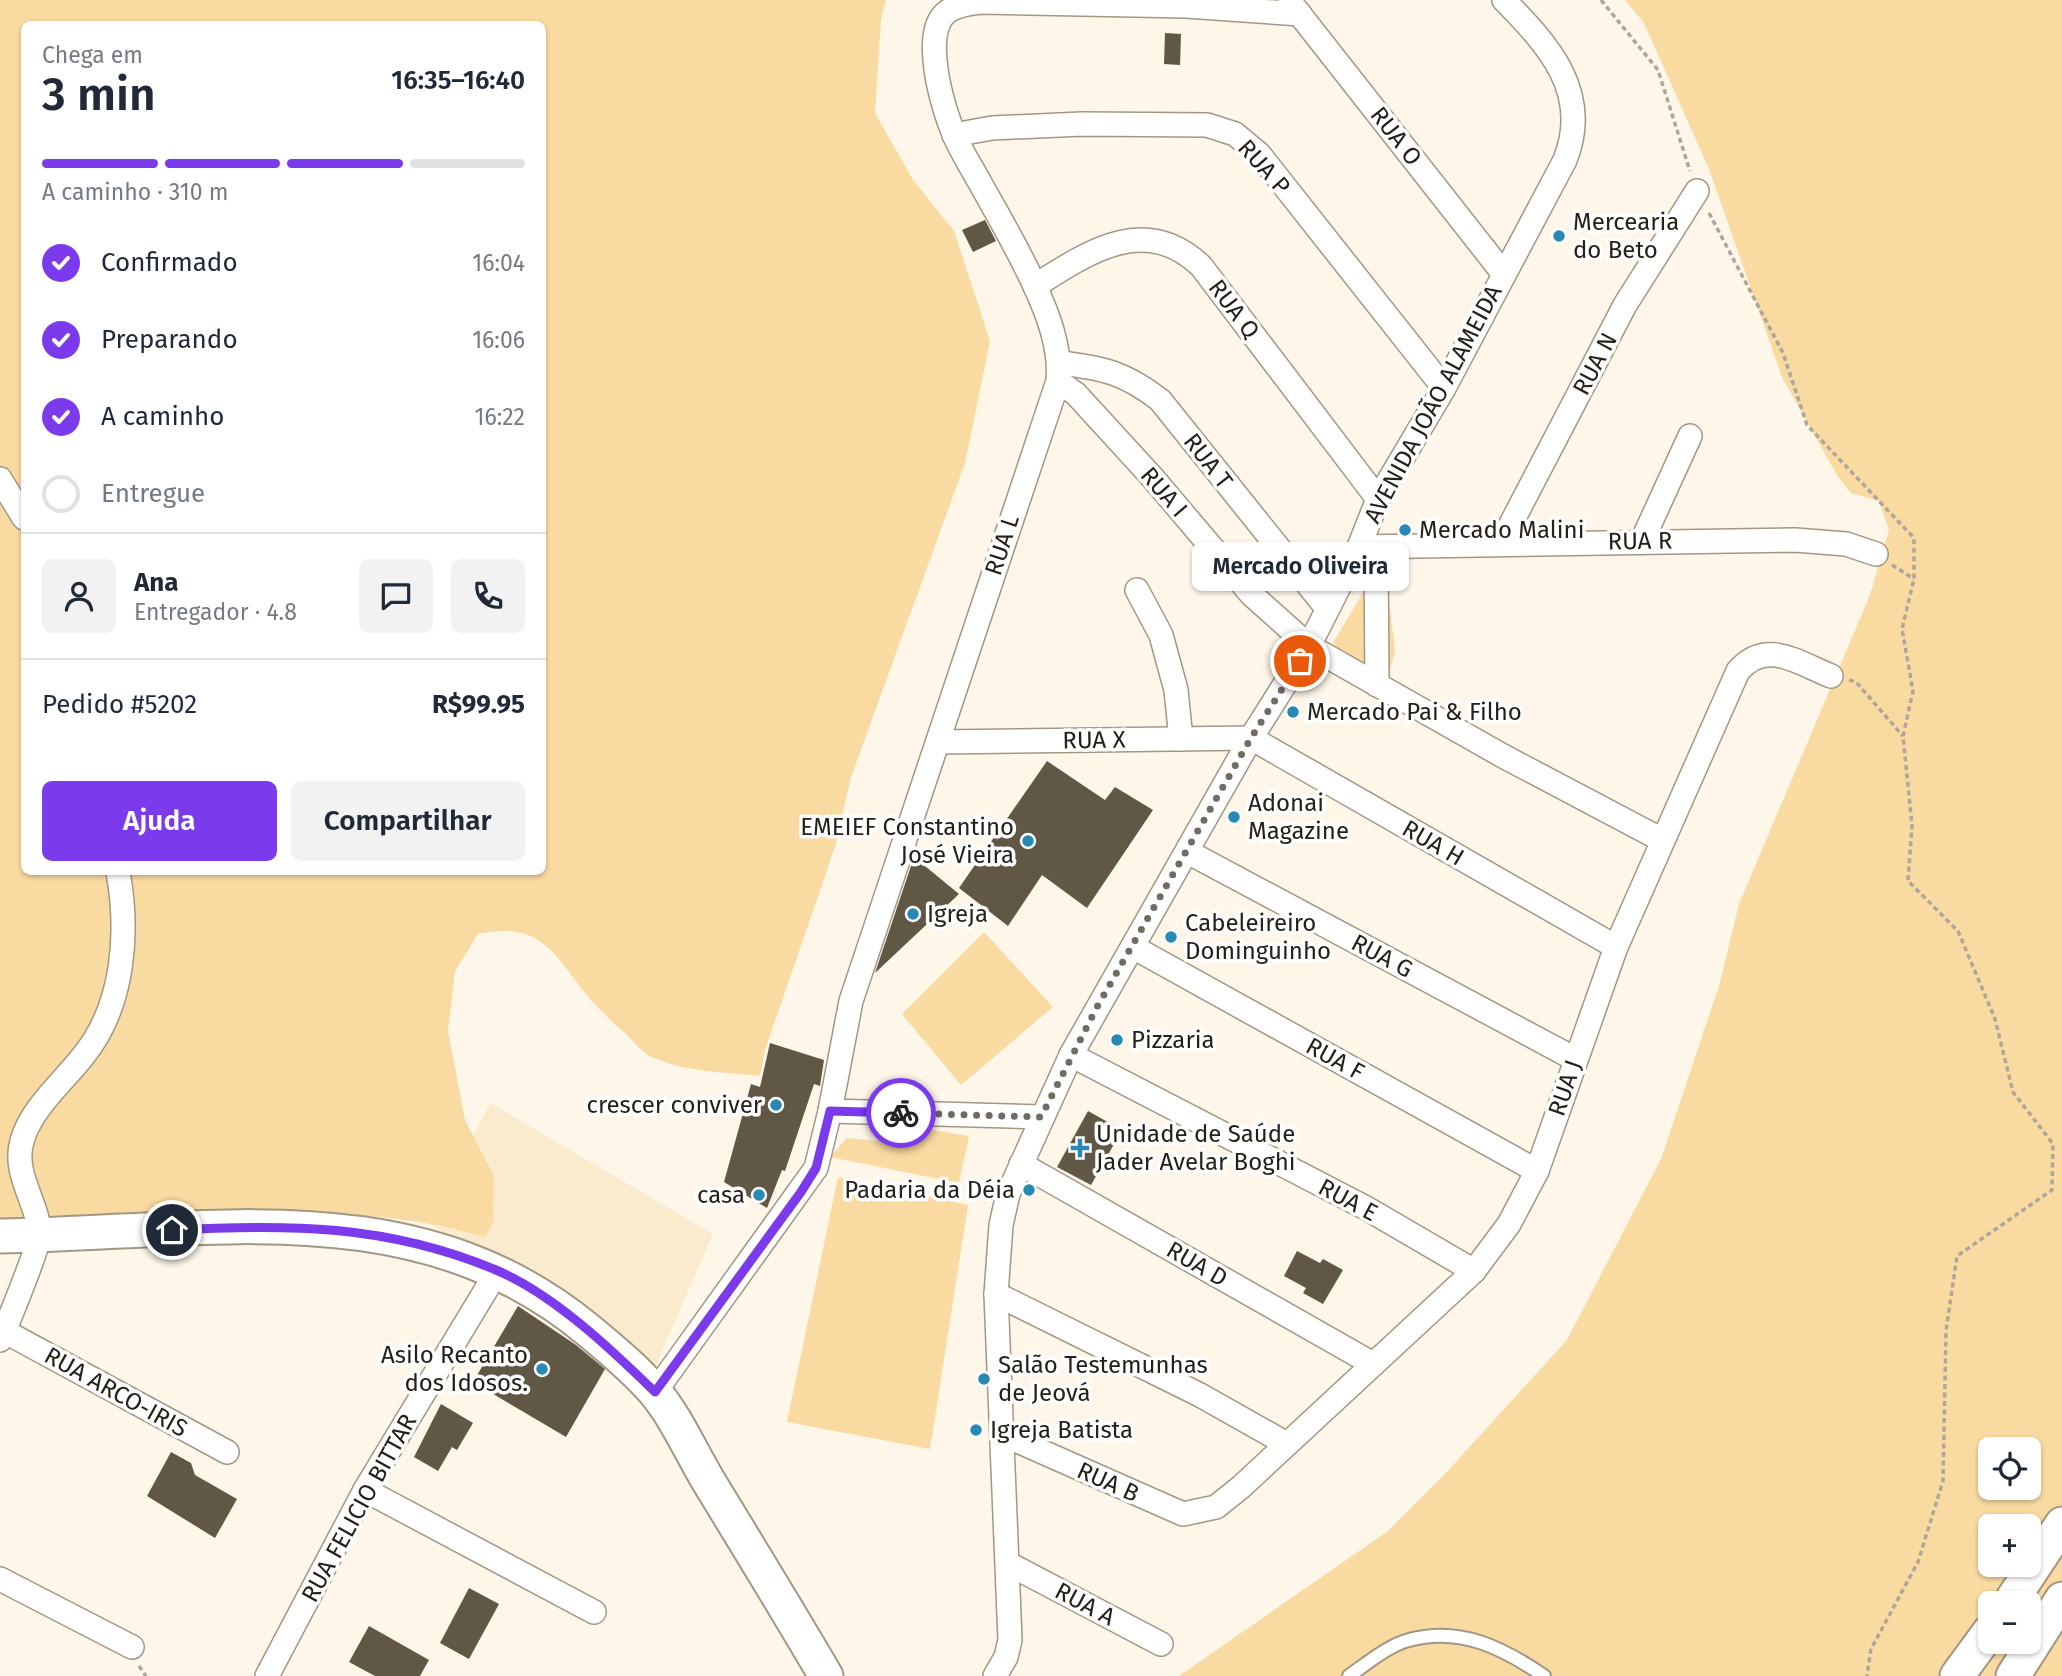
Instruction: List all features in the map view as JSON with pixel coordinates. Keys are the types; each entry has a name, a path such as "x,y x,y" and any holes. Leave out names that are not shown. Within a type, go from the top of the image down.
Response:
{"street":[{"name":"AVENIDA JOÃO ALAMEIDA","path":"995,1676 1010,1645 1004,1435 996,1294 1001,1225 1021,1164 1071,1055 1251,738 1309,646 1326,607 1367,547 1378,499 1444,388 1565,160 1574,127 1567,82 1556,57 1504,0"},
{"path":"1059,372 1054,335 1035,286 954,135 936,74 937,27 947,12 966,4 982,2 1186,3 1294,7"},
{"name":"RUA O","path":"1294,7 1503,273"},
{"name":"RUA P","path":"954,135 992,128 1151,123 1207,125 1235,134 1259,154 1444,388"},
{"name":"RUA N","path":"1501,543 1625,305 1697,191"},
{"name":"RUA Q","path":"1035,286 1093,249 1122,242 1156,242 1187,253 1201,266 1378,499"},
{"name":"RUA T","path":"1059,372 1113,371 1134,380 1160,400 1326,607"},
{"name":"RUA I","path":"1059,372 1252,595 1309,646 1503,756 1662,840"},
{"name":"RUA L","path":"655,1392 816,1168 851,1001 1059,372"},
{"path":"1642,541 1690,436"},
{"path":"0,479 21,513"},
{"name":"RUA R","path":"1367,547 1819,540 1876,554"},
{"path":"1367,547 1377,685"},
{"path":"1137,590 1161,635 1176,690 1181,739"},
{"name":"RUA J","path":"1216,1507 1241,1488 1285,1443 1474,1271 1509,1224 1537,1171 1616,947 1738,671 1746,662 1763,653 1770,653 1832,676"},
{"name":"RUA X","path":"938,743 1251,738"},
{"name":"RUA H","path":"1251,738 1616,947"},
{"name":"RUA G","path":"1188,852 1575,1059"},
{"path":"2,1335 40,1235 23,1180 20,1156 22,1140 52,1093 103,1028 114,1002 123,922 118,875"},
{"name":"RUA F","path":"1133,947 1537,1171"},
{"name":"RUA E","path":"1071,1055 1366,1208 1474,1271"},
{"path":"830,1111 1041,1117"},
{"name":"RUA D","path":"1021,1164 1373,1364"},
{"path":"0,1236 278,1225 348,1230 418,1243 498,1270 568,1314 616,1353 655,1392 826,1676"},
{"name":"RUA FELICIO BITTAR","path":"267,1676 365,1490 498,1270"},
{"path":"996,1294 1200,1395 1285,1443"},
{"name":"RUA ARCO-IRIS","path":"2,1335 227,1452"},
{"name":"RUA B","path":"1004,1435 1169,1510 1192,1514 1216,1507"},
{"path":"365,1490 594,1612"},
{"path":"2018,1591 2062,1524"},
{"name":"RUA A","path":"1009,1564 1161,1644"},
{"path":"0,1579 132,1647"},
{"path":"2013,1676 2062,1599"},
{"path":"1957,1676 1978,1648"}],"lane":[{"path":"1349,1676 1407,1640 1439,1635 1478,1639 1544,1676"}],"path":[{"path":"1783,353 1807,425 1914,538 1914,579 1902,629 1913,691 1903,736 1912,825 1908,881 1958,931 1995,1019 2013,1092 2053,1144 2052,1190 1957,1256 1946,1331 1944,1481 1918,1562 1871,1648 1867,1676"},
{"path":"1832,676 1856,682 1903,736"}],"shaded area":[{"path":"0,0 886,0 881,19 875,113 913,180 954,231 990,341 965,463 851,777 835,847 765,1050 760,1076 690,1068 650,1056 597,1006 560,960 539,941 514,931 478,934 455,971 448,1031 465,1120 494,1176 493,1223 485,1237 412,1221 374,1217 262,1214 0,1225"},
{"path":"1625,0 2062,0 2062,1676 1179,1676 1388,1531 1445,1474 1567,1340 1661,1159 1719,986 1739,904 1870,595 1889,530 1879,501 1851,493 1838,477 1782,377 1709,169 1644,23"},
{"path":"1374,574 1388,591 1395,651 1388,679 1340,654 1333,643"},
{"path":"984,932 1053,1007 961,1085 902,1014"},
{"path":"490,1103 713,1234 656,1365 428,1223"},
{"path":"883,1122 969,1136 959,1183 830,1157 847,1138 877,1141"},
{"path":"838,1177 968,1205 930,1449 787,1422"}],"building":[{"path":"1165,33 1181,34 1180,65 1164,64"},
{"path":"985,220 996,241 973,252 962,230"},
{"path":"1047,761 1105,800 1115,787 1153,810 1087,908 1042,875 1008,926 959,888"},
{"name":"Igreja","path":"914,857 959,894 875,973"},
{"path":"770,1043 824,1060 820,1086 814,1084 785,1171 782,1170 767,1208 724,1182 751,1084 760,1087"},
{"path":"1088,1111 1122,1130 1091,1185 1057,1167"},
{"path":"1297,1251 1320,1263 1323,1259 1343,1270 1323,1304 1303,1293 1306,1288 1284,1276"},
{"name":"Asilo Recanto dos Idosos.","path":"518,1306 576,1345 605,1369 566,1437 473,1382"},
{"path":"441,1404 473,1423 457,1450 452,1447 438,1471 414,1457"},
{"path":"171,1452 191,1463 195,1475 237,1499 215,1538 147,1496"},
{"path":"469,1588 499,1604 469,1659 440,1643"},
{"path":"369,1626 429,1660 420,1676 375,1676 349,1662"}],"way so far":[{"path":"901,1113 1041,1117 1097,1007 1251,738 1300,661"}],"place":[{"name":"Mercearia do Beto","path":"1559,236"},
{"name":"Mercado Malini","path":"1405,530"},
{"name":"Mercado Oliveira","path":"1300,661"},
{"name":"Mercado Pai & Filho","path":"1293,712"},
{"name":"Adonai Magazine","path":"1234,817"},
{"name":"EMEIEF Constantino José Vieira","path":"1028,841"},
{"name":"Igreja","path":"913,914"},
{"name":"Cabeleireiro Dominguinho","path":"1171,937"},
{"name":"Pizzaria","path":"1117,1040"},
{"name":"crescer conviver","path":"776,1105"},
{"name":"Unidade de Saúde Jader Avelar Boghi","path":"1080,1148"},
{"name":"Padaria da Déia","path":"1029,1190"},
{"name":"casa","path":"759,1195"},
{"name":"Asilo Recanto dos Idosos.","path":"542,1369"},
{"name":"Salão Testemunhas de Jeová","path":"984,1379"},
{"name":"Igreja Batista","path":"976,1430"}],"route":[{"path":"172,1230 278,1225 348,1230 418,1243 498,1270 568,1314 616,1353 655,1392 816,1168 830,1111 901,1113"}]}
